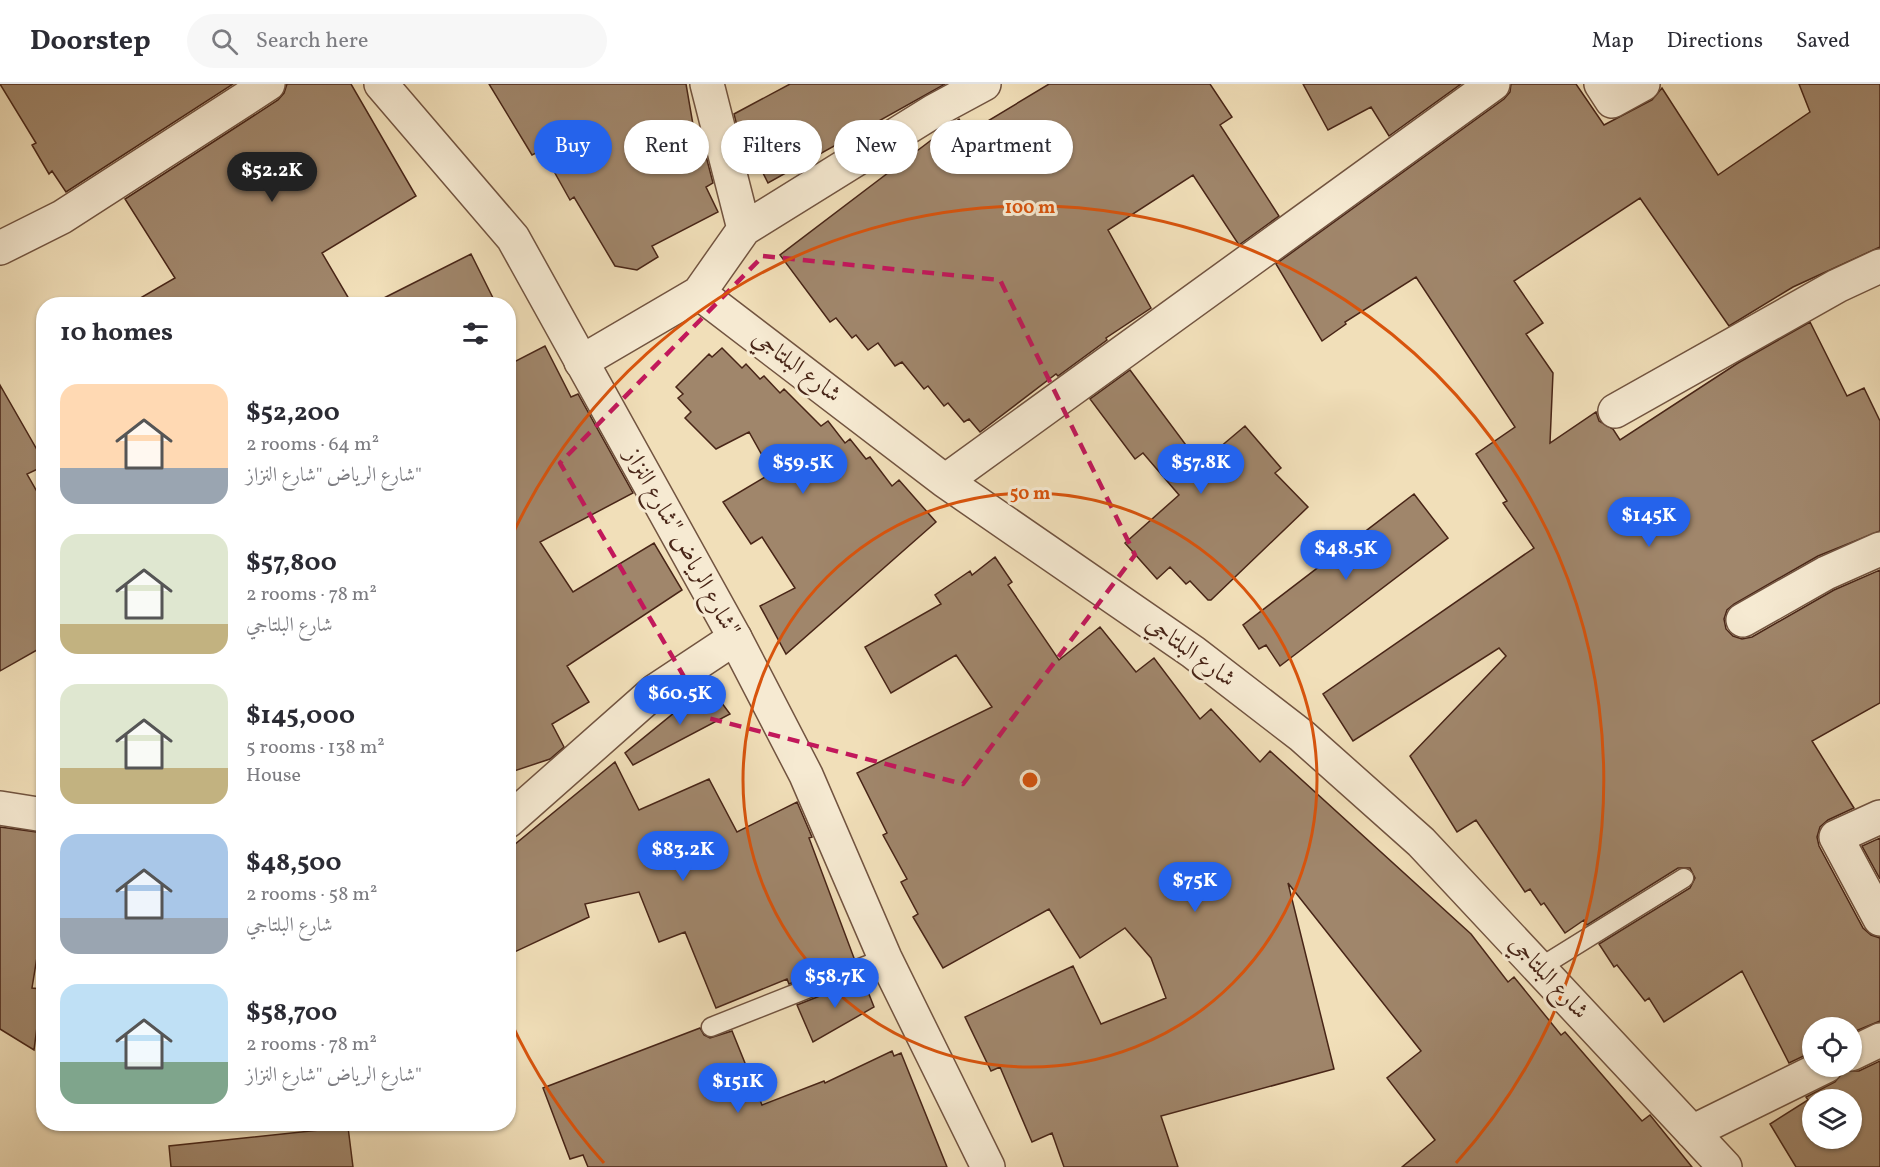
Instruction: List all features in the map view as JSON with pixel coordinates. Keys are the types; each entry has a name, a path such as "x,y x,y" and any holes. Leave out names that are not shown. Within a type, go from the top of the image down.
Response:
{"street":[{"path":"0,248 62,217 268,84"},
{"name":"شارع الرياض \"شارع النزاز\"","path":"381,84 513,238 735,638 806,775 885,958 988,1167"},
{"path":"707,84 744,229"},
{"path":"581,362 699,293 744,229 934,111 984,84"},
{"path":"945,481 1493,84"},
{"path":"1601,84 1612,101 1644,84"},
{"path":"1615,411 1837,286 1880,266"},
{"name":"شارع البلتاجي","path":"699,293 945,481 1193,652 1302,736 1421,842 1725,1167"},
{"path":"1743,620 1826,573 1880,549"},
{"path":"516,814 655,691 735,638"},
{"path":"0,808 36,814"},
{"path":"1880,817 1836,837 1880,919"},
{"path":"1862,1049 1880,1040"},
{"path":"1692,1132 1804,1077"}],"lane":[{"path":"1539,968 1684,878"},
{"path":"711,1028 885,958"}],"highlighted area":[{"path":"763,256 1000,280 1135,555 963,784 708,718 560,463"}],"building":[{"path":"0,84 233,84 66,192 52,171 49,174 32,145 36,143"},
{"path":"287,84 351,84 416,196 322,253 348,297 142,297 175,278 125,199 278,100"},
{"path":"489,84 686,84 692,120 624,120 624,174 709,174 709,168 713,183 706,187 718,212 652,246 658,257 637,270 615,266 574,197 570,200 555,174 612,174 612,120 534,120 534,154 532,155"},
{"path":"790,84 945,84 881,120 834,120 834,146 822,153 822,120 736,120 734,114"},
{"path":"1049,84 1210,84 1232,117 1220,125 1279,216 1239,245 1193,175 1108,230 1151,308 1106,338 1107,340 1058,376 1056,374 980,432 969,419 964,422 948,403 944,406 928,386 924,389 902,362 895,366 878,343 868,350 856,335 852,338 836,318 830,322 780,255 887,174 918,174 918,150 930,141 930,174 1073,174 1073,120 989,120"},
{"path":"1303,84 1461,84 1389,136 1371,107 1328,130"},
{"path":"1511,84 1576,84 1604,125 1652,100 1662,88 1718,175 1810,112 1799,84 1880,84 1880,247 1793,287 1729,326 1640,198 1514,281 1543,323 1526,334 1553,373 1550,443 1596,412 1599,421 1613,429 1620,440 1738,363 1810,322 1847,396 1864,388 1880,421 1880,531 1818,556 1734,604 1727,610 1724,619 1726,629 1733,636 1742,639 1752,637 1834,590 1880,570 1880,703 1812,741 1854,808 1828,820 1820,827 1817,837 1819,846 1863,928 1871,935 1880,938 1880,1021 1862,1028 1862,1017 1802,1017 1802,1057 1789,1063 1742,971 1664,1022 1649,998 1645,1001 1617,965 1614,967 1599,944 1690,888 1695,878 1690,868 1678,868 1587,925 1584,920 1565,933 1544,903 1541,905 1530,889 1525,892 1476,820 1457,832 1410,756 1506,656 1499,648 1353,741 1323,694 1534,548 1503,503 1507,501 1476,454 1515,427 1416,277 1345,322 1346,324 1322,341 1276,264 1504,99 1510,92"},
{"path":"764,174 784,174 768,183"},
{"path":"471,254 492,297 386,297"},
{"path":"545,346 571,397 578,394 633,493 540,542 573,592 654,543 682,590 567,666 589,702 552,724 564,747 550,759 516,770 516,361"},
{"path":"722,348 742,368 746,364 760,379 764,376 780,393 784,389 821,426 828,421 845,443 850,439 866,459 870,457 892,486 899,480 936,522 786,654 760,606 795,588 762,537 751,544 723,502 772,473 749,432 716,449 685,418 691,412 678,398 683,394 676,387 709,354 712,357"},
{"path":"1130,370 1200,464 1245,426 1281,468 1275,473 1308,507 1211,600 1208,600 1190,581 1186,584 1170,567 1157,579 1125,543 1179,495 1143,453 1135,459 1090,399"},
{"path":"0,385 36,448 36,470 27,474 36,490 36,651 0,671"},
{"path":"1414,494 1448,538 1280,666 1266,645 1259,649 1243,625"},
{"path":"995,557 1012,582 1008,585 1059,660 1100,627 1136,672 1154,658 1200,719 1211,709 1260,762 1270,751 1471,934 1508,982 1514,977 1561,1035 1565,1032 1642,1121 1650,1115 1692,1167 1402,1167 1435,1140 1387,1078 1421,1051 1288,883 1334,1069 1161,1116 1178,1167 1064,1167 1052,1133 1032,1142 1000,1067 991,1071 965,1017 1073,966 1101,1024 1166,998 1151,958 1125,928 1080,958 1049,909 943,968 913,917 918,914 901,882 907,879 883,835 887,833 857,773 992,707 956,655 891,693 865,647 941,604 935,595 970,571 972,575"},
{"path":"713,691 730,714 633,765 625,753 685,704"},
{"path":"615,762 639,810 709,779 737,832 797,802 812,837 809,838 854,958 789,984 787,979 716,1008 685,932 659,942 639,892 585,904 589,917 516,951 516,843"},
{"path":"0,827 36,832 36,963 32,988 36,988 34,1050 0,1029"},
{"path":"1880,838 1880,879 1862,846"},
{"path":"863,979 874,1007 813,1042 797,1005"},
{"path":"700,1028 704,1035 710,1038 732,1031 762,1105 824,1081 825,1083 892,1051 894,1056 901,1053 947,1167 588,1167 583,1155 570,1159 543,1088"},
{"path":"1880,1061 1880,1167 1796,1167 1770,1124 1802,1104 1802,1149 1862,1149 1862,1089 1821,1089 1835,1082 1839,1077 1862,1077 1862,1070"},
{"path":"310,1131 348,1131 353,1167 171,1167 169,1146"}]}
